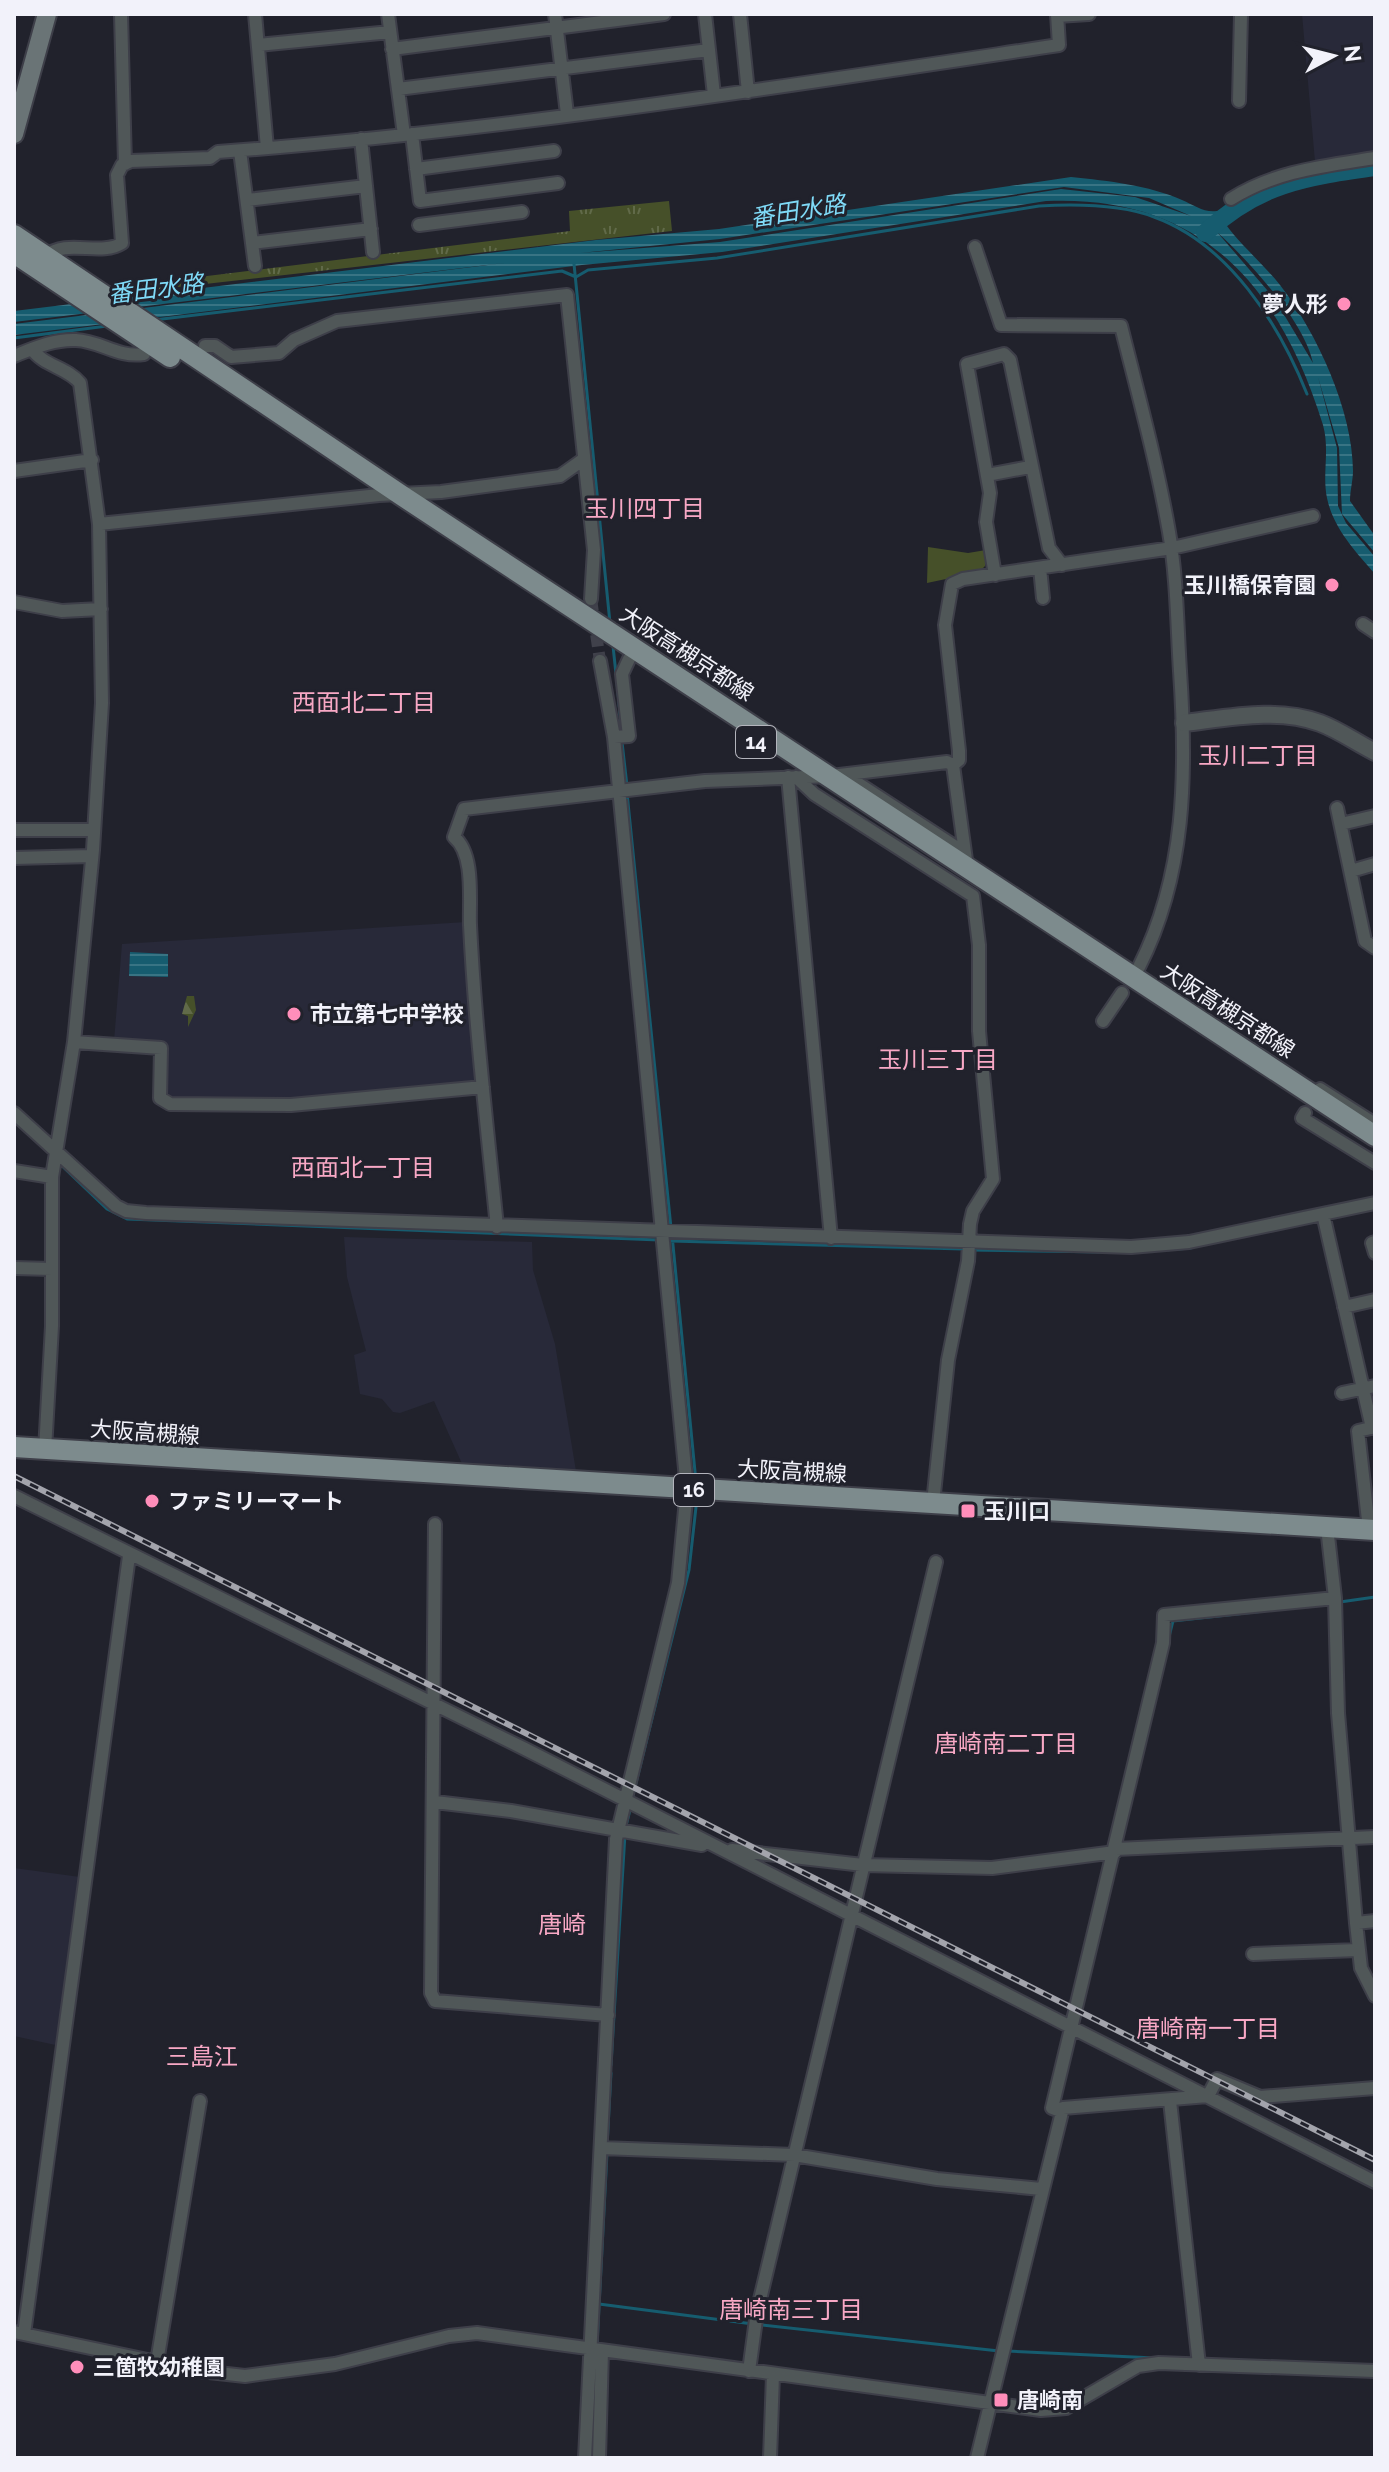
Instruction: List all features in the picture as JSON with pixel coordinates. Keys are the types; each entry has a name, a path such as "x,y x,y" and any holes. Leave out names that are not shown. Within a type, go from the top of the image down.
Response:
{"main road":[{"path":"14,134 47,14"},
{"name":"大阪高槻京都線","path":"14,235 1375,1151"},
{"name":"大阪高槻京都線","path":"14,253 629,659 1375,1136"},
{"name":"大阪高槻線","path":"14,1447 1372,1530"}],"street":[{"path":"46,256 64,248 114,248 122,243 117,175 125,164 121,14"},
{"path":"255,14 267,148"},
{"path":"388,14 398,89 420,201 558,183"},
{"path":"555,14 567,114"},
{"path":"392,49 664,14"},
{"path":"705,14 714,95"},
{"path":"740,14 748,92"},
{"path":"125,164 210,158 218,152 408,134 748,92 1059,45 1057,15 1089,14"},
{"path":"1239,101 1241,14"},
{"path":"258,45 390,32"},
{"path":"398,89 709,50"},
{"path":"361,139 373,252"},
{"path":"240,151 255,266"},
{"path":"416,169 554,151"},
{"path":"1231,199 1255,184 1277,177 1375,158"},
{"path":"247,200 366,186"},
{"path":"439,198 442,222"},
{"path":"419,225 522,212"},
{"path":"252,243 371,229"},
{"path":"975,247 1001,325 1121,326 1172,548 1184,723 1183,799 1174,870 1164,911 1139,967"},
{"path":"205,346 215,346 231,357 279,353 294,340 337,321 567,295 594,550 591,599"},
{"path":"14,356 48,343 77,339 121,355 144,354"},
{"path":"32,349 37,357 73,375 80,383 99,524 101,609 102,703 92,856 74,1042 52,1177 45,1450"},
{"path":"995,575 986,522 990,493 967,364 972,360 1004,354 1010,360 1049,548 1062,565"},
{"path":"99,524 401,495 560,476 584,459"},
{"path":"14,471 92,460"},
{"path":"987,475 1030,467"},
{"path":"953,765 959,760 959,751 945,625 949,593 959,580 1172,548 1313,516"},
{"path":"1040,568 1043,598"},
{"path":"14,602 62,611 101,609"},
{"path":"1363,624 1375,632"},
{"path":"614,737 629,736 622,674 629,659"},
{"path":"599,2458 597,2350 601,2148 618,1829 678,1583 687,1489 620,791 600,661"},
{"path":"1184,723 1278,715 1322,724 1375,752"},
{"path":"497,1227 473,991 469,877 461,842 454,837 459,814 464,809 620,791 947,762 953,765"},
{"path":"814,776 965,857 953,765"},
{"path":"814,776 831,1238"},
{"path":"814,776 814,794 973,896 979,945 979,1031 993,1179 973,1211 968,1261 948,1360 933,1503"},
{"path":"1337,808 1365,941 1375,948"},
{"path":"1341,824 1375,816"},
{"path":"14,830 94,830"},
{"path":"14,858 92,856"},
{"path":"1351,871 1375,864"},
{"path":"1360,913 1375,910"},
{"path":"1103,1021 1122,993"},
{"path":"74,1042 161,1048 160,1098 170,1104 291,1105 483,1087"},
{"path":"1316,1092 1319,1088 1375,1124"},
{"path":"14,1113 126,1211 497,1227 1154,1247 1375,1203"},
{"path":"1305,1113 1302,1118 1375,1163"},
{"path":"14,1171 52,1177"},
{"path":"1323,1214 1344,1307 1369,1388 1373,1428 1358,1431 1372,1530"},
{"path":"1375,1242 1372,1243 1375,1253"},
{"path":"14,1268 52,1269"},
{"path":"1344,1307 1375,1300"},
{"path":"1342,1393 1369,1388"},
{"path":"14,1496 129,1556 434,1704 1375,2182"},
{"path":"435,1524 431,1993 435,2001 608,2015"},
{"path":"1327,1527 1335,1598 1338,1713 1358,1950 1361,1968 1375,1996"},
{"path":"129,1556 19,2333 200,2371 266,2375 375,2356 449,2336 477,2333 1041,2410 1066,2408 1138,2366 1375,2371"},
{"path":"749,2371 757,2312 936,1562"},
{"path":"1208,2096 1060,2111 1052,2108 1163,1643 1164,1615 1335,1598"},
{"path":"435,1802 717,1847 863,1865 992,1868 1115,1851 1375,1837"},
{"path":"1356,1923 1375,1921"},
{"path":"1253,1954 1358,1950"},
{"path":"1208,2096 1217,2079 1260,2097 1375,2088"},
{"path":"157,2362 200,2101"},
{"path":"1170,2101 1199,2365"},
{"path":"977,2458 1060,2111"},
{"path":"601,2148 794,2155 937,2179 1041,2189"},
{"path":"585,2458 597,2350"},
{"path":"770,2458 773,2375"}],"shaded area":[{"path":"1302,14 1375,14 1375,154 1315,162"},
{"name":"市立第七中学校","path":"466,922 479,1084 299,1100 171,1101 163,1093 165,1043 114,1041 122,944"},
{"path":"344,1237 532,1242 533,1270 555,1344 576,1471 463,1466 434,1401 400,1413 393,1412 382,1399 360,1394 354,1355 366,1351 347,1277"},
{"path":"14,1868 80,1877 60,2046 14,2036"}],"green space":[{"path":"669,201 672,231 143,291 142,284 570,231 569,211"},
{"path":"928,547 968,553 986,550 985,566 979,572 927,583"},
{"path":"187,996 194,996 196,1010 188,1027 188,1016 182,1014"}],"water":[{"path":"1071,177 1142,187 1203,210 1217,211 1294,304 1330,374 1340,398 1351,448 1353,471 1350,501 1375,536 1375,553 1342,514 1339,448 1318,377 1337,448 1338,506 1346,523 1375,557 1375,574 1334,519 1327,498 1323,425 1305,375 1283,330 1257,291 1226,258 1190,232 1149,214 1101,203 1046,201 722,252 582,265 14,335 14,324 561,256 14,322 14,311 596,240 719,229","holes":["1064,187 1149,198 1191,216 1135,197 1061,189 720,242 580,253 720,239","1217,232 1274,293 1299,329 1313,363 1274,298"]},
{"path":"130,952 168,954 168,977 129,976"}],"waterway":[{"path":"1205,233 1244,203 1284,185 1326,174 1375,167"},
{"path":"154,320 562,271 576,277 588,270 717,258 1039,206 1097,206 1154,217 1181,229 1206,246 1228,266 1266,314 1307,394"},
{"path":"574,264 610,623"},
{"path":"14,338 107,326"},
{"path":"613,646 616,674"},
{"path":"617,682 622,734"},
{"path":"622,742 627,786"},
{"path":"627,793 671,1228"},
{"path":"60,1164 107,1209 127,1219 659,1240"},
{"path":"672,1235 696,1482"},
{"path":"671,1241 963,1249"},
{"path":"1135,1252 1191,1248"},
{"path":"971,1250 1103,1252"},
{"path":"632,1799 689,1570 697,1498"},
{"path":"1340,1602 1375,1597"},
{"path":"1168,1641 1173,1621 1264,1611"},
{"path":"626,1826 631,1806"},
{"path":"611,2065 625,1834"},
{"path":"607,2146 611,2073"},
{"path":"597,2345 607,2153"},
{"path":"599,2304 753,2324"},
{"path":"761,2325 999,2351"},
{"path":"1007,2351 1155,2358"},
{"path":"592,2453 595,2393"}],"tunnel":[{"path":"591,599 600,661"}],"railway":[{"path":"14,1476 1375,2160"}],"place":[{"name":"夢人形","path":"1344,304"},
{"name":"玉川橋保育園","path":"1332,585"},
{"name":"市立第七中学校","path":"294,1014"},
{"name":"ファミリーマート","path":"152,1501"},
{"name":"玉川口","path":"968,1511"},
{"name":"三箇牧幼稚園","path":"77,2367"},
{"name":"唐崎南","path":"1001,2400"}],"district":[{"name":"玉川四丁目","path":"645,509"},
{"name":"西面北二丁目","path":"364,703"},
{"name":"玉川二丁目","path":"1258,756"},
{"name":"玉川三丁目","path":"938,1060"},
{"name":"西面北一丁目","path":"363,1168"},
{"name":"唐崎南二丁目","path":"1006,1744"},
{"name":"唐崎","path":"562,1925"},
{"name":"唐崎南一丁目","path":"1208,2029"},
{"name":"三島江","path":"202,2057"},
{"name":"唐崎南三丁目","path":"791,2310"}],"water label":[{"name":"番田水路","path":"798,211"},
{"name":"番田水路","path":"156,289"}]}
